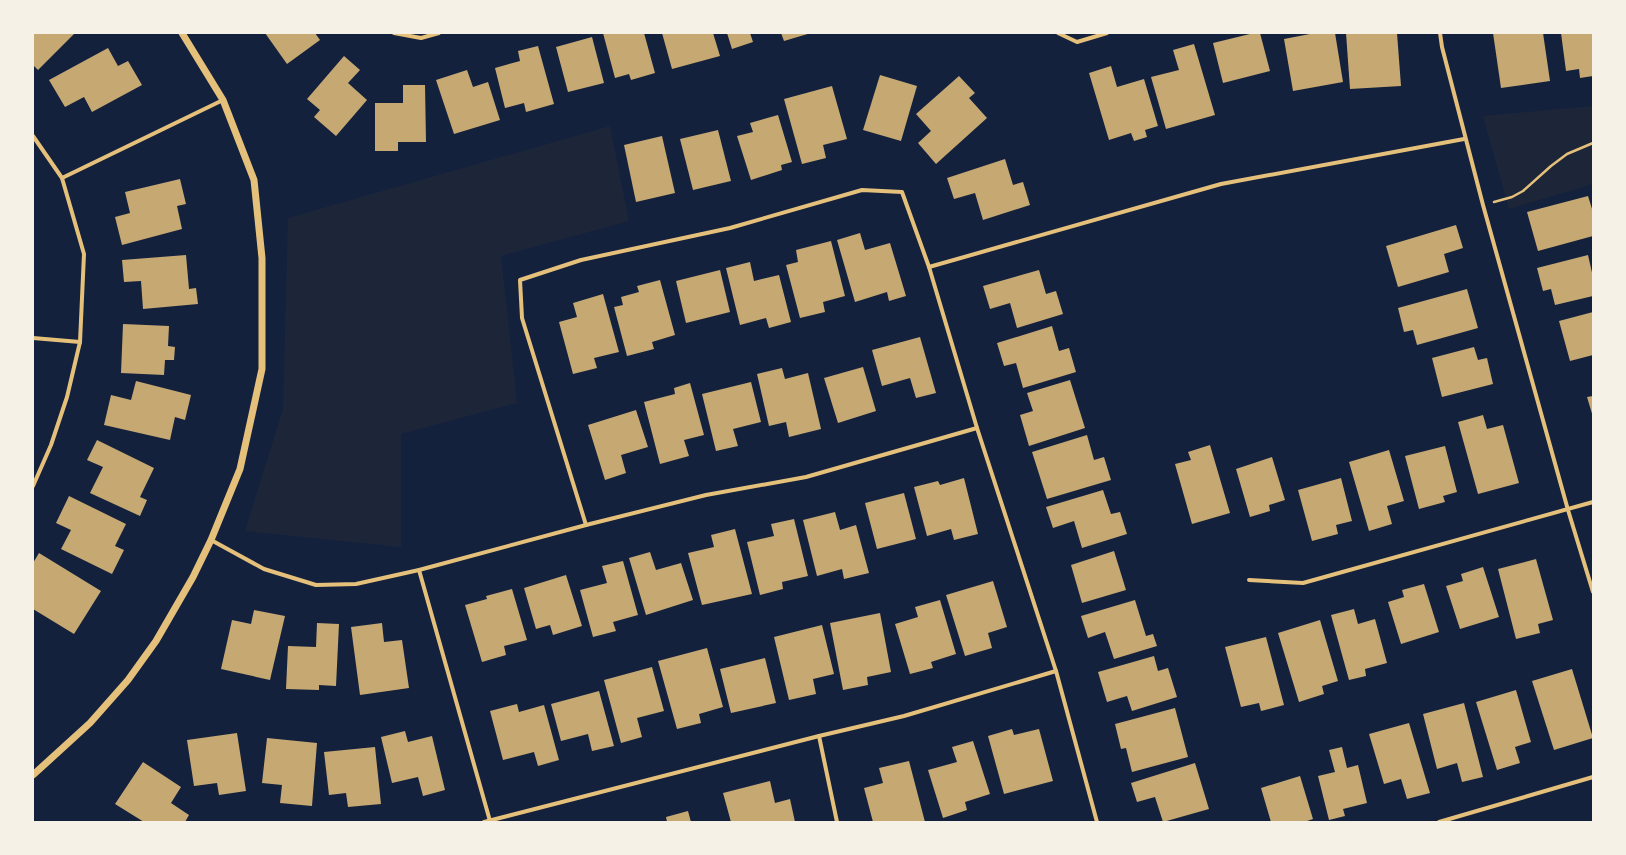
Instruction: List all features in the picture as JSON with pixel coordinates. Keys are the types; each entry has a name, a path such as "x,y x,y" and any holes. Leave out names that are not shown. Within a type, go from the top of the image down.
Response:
{"street":[{"path":"33,775 90,723 128,680 156,641 211,540 240,469 262,369 262,258 254,180 223,100 182,33"},
{"path":"395,33 421,38 439,33"},
{"path":"1058,33 1077,42 1107,33"},
{"path":"1440,33 1464,139 1568,510 1593,592"},
{"path":"62,178 223,100"},
{"path":"33,136 62,178 84,254 80,342 67,397 51,445 33,486"},
{"path":"929,267 1221,184 1464,139"},
{"path":"586,525 522,318 520,280 581,260 730,228 862,190 902,192 929,267 977,428 1056,671 1097,822"},
{"path":"33,338 80,342"},
{"path":"211,540 264,569 316,585 356,584 419,570 586,525 706,495 806,477 977,428"},
{"path":"1249,580 1304,583 1593,502"},
{"path":"419,570 490,820"},
{"path":"484,822 819,736 904,716 1056,671"},
{"path":"819,736 837,822"},
{"path":"1439,822 1593,777"}],"path":[{"path":"1483,205 1512,197 1523,192 1551,166 1567,154 1593,143"}],"shaded area":[{"path":"1593,106 1593,184 1509,209 1483,116"},
{"path":"610,126 629,221 501,256 517,403 401,434 401,547 245,531 283,409 288,218"}],"building":[{"path":"33,33 75,33 38,70 33,65"},
{"path":"265,33 315,33 320,40 287,64"},
{"path":"603,33 644,33 655,73 631,80 629,74 615,78"},
{"path":"662,33 713,33 720,56 672,69"},
{"path":"727,33 750,33 753,42 732,49"},
{"path":"781,33 811,33 784,41"},
{"path":"1254,33 1260,33 1270,71 1223,83 1213,43"},
{"path":"1315,33 1335,33 1343,82 1293,91 1284,39"},
{"path":"1346,33 1397,33 1401,86 1350,89"},
{"path":"1493,33 1543,33 1550,81 1501,88"},
{"path":"1561,33 1593,33 1593,76 1580,78 1579,69 1566,71"},
{"path":"592,37 604,83 568,92 556,47"},
{"path":"1194,44 1215,115 1166,129 1151,77 1179,70 1173,50"},
{"path":"538,46 554,104 526,112 524,103 505,108 495,68 520,61 518,51"},
{"path":"108,48 118,66 128,61 142,85 92,112 84,97 65,107 49,80"},
{"path":"344,56 360,70 348,83 367,100 336,136 314,117 320,110 307,99"},
{"path":"1111,66 1117,87 1144,79 1158,126 1145,130 1147,137 1134,141 1131,133 1109,140 1089,73"},
{"path":"467,70 473,87 488,82 500,120 454,134 436,80"},
{"path":"880,75 917,86 901,141 863,130"},
{"path":"959,76 975,93 969,98 987,118 936,164 918,143 931,131 916,114"},
{"path":"403,85 425,85 426,142 398,142 398,151 375,151 375,103 403,103"},
{"path":"832,86 847,139 823,145 826,158 802,164 784,99"},
{"path":"778,115 792,162 781,165 782,170 751,180 737,136 753,132 750,123"},
{"path":"718,130 731,181 693,190 680,139"},
{"path":"662,136 675,193 636,202 624,145"},
{"path":"1005,159 1013,185 1023,182 1030,205 983,220 975,193 954,199 947,178"},
{"path":"180,179 186,204 177,206 182,229 122,245 115,217 130,213 125,192"},
{"path":"1588,196 1593,212 1593,236 1538,251 1527,212"},
{"path":"1456,225 1463,248 1444,254 1449,272 1398,287 1386,246"},
{"path":"860,233 865,250 890,243 906,296 889,301 887,292 855,302 837,240"},
{"path":"831,241 845,296 823,302 825,312 800,318 786,265 798,262 796,250"},
{"path":"186,255 189,289 196,288 198,304 143,309 141,281 124,282 122,260"},
{"path":"1588,255 1593,277 1593,296 1555,305 1551,289 1543,291 1537,268"},
{"path":"750,262 754,281 779,275 791,322 769,328 766,318 740,325 726,268"},
{"path":"720,270 730,312 686,323 676,281"},
{"path":"1039,270 1046,294 1056,291 1063,314 1017,328 1010,303 990,309 983,286"},
{"path":"660,280 675,335 652,342 654,349 627,356 614,307 623,305 621,297 639,292 637,286"},
{"path":"1467,289 1478,328 1417,345 1413,330 1404,332 1398,308"},
{"path":"603,294 619,352 594,358 597,368 573,374 559,322 577,317 573,303"},
{"path":"1593,312 1593,355 1570,361 1559,321"},
{"path":"123,324 169,326 168,346 175,347 174,360 165,360 164,375 121,373"},
{"path":"1052,326 1059,351 1069,348 1076,372 1023,388 1016,363 1004,366 997,343"},
{"path":"920,337 936,393 916,398 910,378 882,386 872,350"},
{"path":"1474,347 1478,360 1487,358 1493,384 1442,397 1432,358"},
{"path":"863,367 876,411 838,423 824,378"},
{"path":"782,368 785,379 808,373 821,429 789,437 786,422 769,426 757,374"},
{"path":"1070,380 1085,428 1029,446 1020,415 1033,411 1027,393"},
{"path":"136,381 191,395 185,420 175,417 170,440 104,425 111,395 131,400"},
{"path":"751,382 761,422 733,429 738,446 716,451 702,394"},
{"path":"690,383 704,435 684,440 689,456 660,464 644,402 675,394 674,388"},
{"path":"1593,396 1593,417 1587,397"},
{"path":"636,410 648,447 621,455 626,473 605,480 588,425"},
{"path":"1483,415 1487,429 1503,425 1519,483 1478,494 1458,422"},
{"path":"1087,435 1094,460 1104,457 1111,480 1047,499 1032,452"},
{"path":"97,440 154,468 140,497 147,500 140,516 90,493 103,467 87,460"},
{"path":"1210,445 1230,513 1192,524 1175,464 1191,460 1188,452"},
{"path":"1445,446 1457,492 1443,496 1445,502 1419,509 1405,456"},
{"path":"1389,450 1404,501 1387,506 1392,524 1369,531 1349,462"},
{"path":"1272,457 1285,500 1269,505 1270,511 1250,517 1236,469"},
{"path":"964,478 978,534 954,540 951,529 927,536 914,487 938,481 940,485"},
{"path":"1341,478 1352,521 1336,525 1338,534 1312,541 1298,490"},
{"path":"1103,490 1111,514 1120,512 1127,534 1082,548 1074,521 1053,528 1046,507"},
{"path":"904,493 916,539 877,549 865,503"},
{"path":"69,496 126,524 115,546 124,550 112,574 61,549 71,530 56,523"},
{"path":"835,512 840,530 856,525 869,573 844,579 842,569 817,576 803,520"},
{"path":"794,519 808,576 782,582 783,589 760,595 747,542 774,536 771,524"},
{"path":"735,529 752,594 702,605 688,553 714,547 711,535"},
{"path":"1114,551 1126,590 1082,603 1071,565"},
{"path":"650,552 656,570 681,563 693,600 646,615 629,558"},
{"path":"39,553 101,591 74,634 33,609 33,563"},
{"path":"1536,559 1553,620 1538,624 1540,633 1516,639 1498,569"},
{"path":"623,561 638,615 613,622 616,631 593,637 580,590 607,583 602,566"},
{"path":"1483,567 1499,617 1460,629 1446,586 1463,581 1461,574"},
{"path":"566,575 582,626 553,635 550,625 536,629 524,588"},
{"path":"993,581 1007,627 988,633 992,648 965,656 946,595"},
{"path":"1424,584 1439,632 1401,644 1388,602 1404,597 1402,590"},
{"path":"512,589 527,640 504,646 506,655 482,662 465,605 487,599 486,596"},
{"path":"940,600 956,654 931,662 933,668 910,674 895,624 918,617 915,607"},
{"path":"1135,600 1146,636 1153,634 1157,646 1114,659 1105,632 1088,638 1081,616"},
{"path":"1354,609 1358,624 1375,619 1387,663 1365,669 1366,676 1349,680 1331,615"},
{"path":"254,610 285,616 270,680 221,669 232,620 251,624"},
{"path":"880,613 891,672 867,677 868,685 843,690 830,623"},
{"path":"1320,620 1338,681 1322,686 1324,694 1299,702 1278,633"},
{"path":"317,623 339,624 336,686 319,685 319,690 286,689 288,646 316,647"},
{"path":"382,623 384,642 402,640 409,688 360,695 351,627"},
{"path":"822,625 834,674 813,679 816,694 789,700 774,637"},
{"path":"1266,637 1284,705 1261,711 1259,703 1241,707 1225,647"},
{"path":"707,648 723,707 699,714 701,723 677,729 658,661"},
{"path":"1154,656 1158,671 1168,668 1177,697 1132,711 1127,696 1107,702 1098,672"},
{"path":"765,658 776,703 731,713 720,669"},
{"path":"652,667 664,711 637,718 642,737 621,743 604,680"},
{"path":"1572,669 1593,738 1554,750 1532,681"},
{"path":"1516,690 1531,742 1515,747 1520,763 1497,770 1476,702"},
{"path":"599,691 614,746 592,751 588,734 561,741 551,704"},
{"path":"1464,703 1483,777 1462,782 1457,763 1437,769 1423,714"},
{"path":"517,704 519,712 544,705 559,760 538,766 534,752 503,760 490,711"},
{"path":"1175,708 1188,757 1132,772 1126,748 1121,749 1115,724"},
{"path":"1409,723 1430,793 1407,799 1401,779 1384,784 1369,734"},
{"path":"1012,729 1014,735 1039,729 1053,781 1004,794 988,736"},
{"path":"405,731 408,742 432,736 445,790 423,796 418,777 392,783 381,737"},
{"path":"237,733 246,791 219,795 217,783 194,786 187,740"},
{"path":"267,738 317,743 312,806 280,803 282,785 262,783"},
{"path":"973,741 990,794 965,802 967,810 943,818 928,770 957,762 952,747"},
{"path":"375,747 381,804 348,807 346,793 329,795 324,752"},
{"path":"1342,747 1347,768 1358,765 1367,803 1343,809 1345,816 1329,820 1318,776 1335,772 1329,750"},
{"path":"909,761 925,822 873,822 864,788 883,783 879,768"},
{"path":"143,762 181,787 171,803 189,815 185,822 144,822 115,804"},
{"path":"1195,763 1209,809 1163,822 1155,797 1137,802 1131,783"},
{"path":"1300,776 1313,819 1304,822 1271,822 1261,788"},
{"path":"770,781 775,803 790,799 795,822 731,822 723,793"},
{"path":"688,811 691,822 667,822 666,817"}]}
